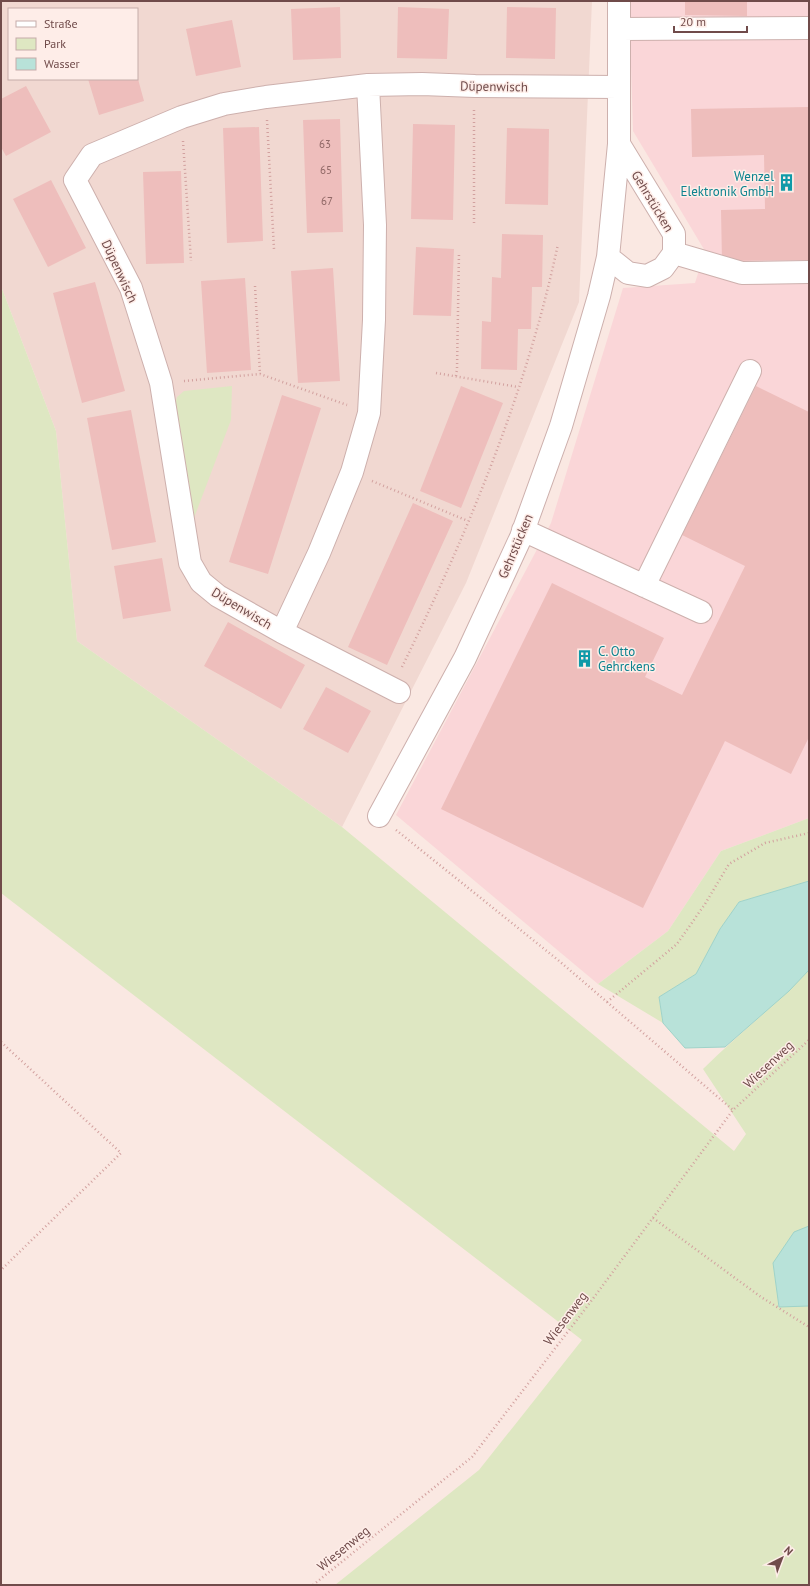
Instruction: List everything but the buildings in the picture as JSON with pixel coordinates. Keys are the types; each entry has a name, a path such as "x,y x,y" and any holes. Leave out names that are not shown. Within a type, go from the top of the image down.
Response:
{"street":[{"name":"Gehrstücken","path":"379,816 465,658 523,530 561,426 599,296 608,257 619,144 619,1"},
{"path":"619,29 809,28"},
{"name":"Düpenwisch","path":"395,690 282,632 218,596 201,582 190,563 161,383 131,288 75,180 92,155 182,118 224,104 266,97 368,85 422,84 474,86 619,87"},
{"name":"Düpenwisch","path":"282,632 319,553 352,472 369,413 374,320 375,225 368,85"},
{"name":"Gehrstücken","path":"619,144 674,234 674,253"},
{"path":"608,257 628,273 647,276 663,268 674,253 742,273 809,272"},
{"path":"644,586 750,371"},
{"path":"523,530 701,612"}],"path":[{"path":"474,86 474,223"},
{"path":"266,97 274,249"},
{"path":"182,118 191,261"},
{"path":"395,690 468,521 497,448 518,388 549,288 558,244"},
{"path":"456,376 459,252"},
{"path":"255,286 260,374"},
{"path":"436,373 518,388"},
{"path":"161,383 260,374 369,413"},
{"path":"352,472 468,521"},
{"path":"379,816 552,955 733,1110"},
{"path":"607,1002 677,944 705,904 729,864 765,843 809,833"},
{"name":"Wiesenweg","path":"313,1585 472,1457 733,1110 809,1040"},
{"path":"1,1042 121,1153 1,1270"},
{"path":"653,1218 761,1297 809,1327"}],"shaded area":[{"path":"1,1 592,1 579,302 466,583 342,827 77,641 56,431 1,286"},
{"path":"629,1 809,1 809,818 721,851 668,931 598,984 396,815 551,523 623,288 695,283 705,251 633,131"}],"green space":[{"path":"1,286 56,431 77,641 342,827 734,1151 746,1134 703,1069 809,970 809,1585 335,1585 479,1470 582,1340 1,893"},
{"path":"232,386 231,420 194,518 175,405 177,397 184,391"},
{"path":"809,818 809,881 739,902 720,929 696,974 659,997 663,1023 598,984 668,931 721,851"}],"water":[{"path":"809,881 809,970 789,991 725,1047 685,1048 663,1023 659,997 696,974 720,929 739,902"},
{"path":"809,1226 809,1306 779,1307 773,1263 794,1232"}],"place":[{"name":"Wenzel Elektronik GmbH","path":"787,183"},
{"name":"C. Otto Gehrckens","path":"585,658"}]}
